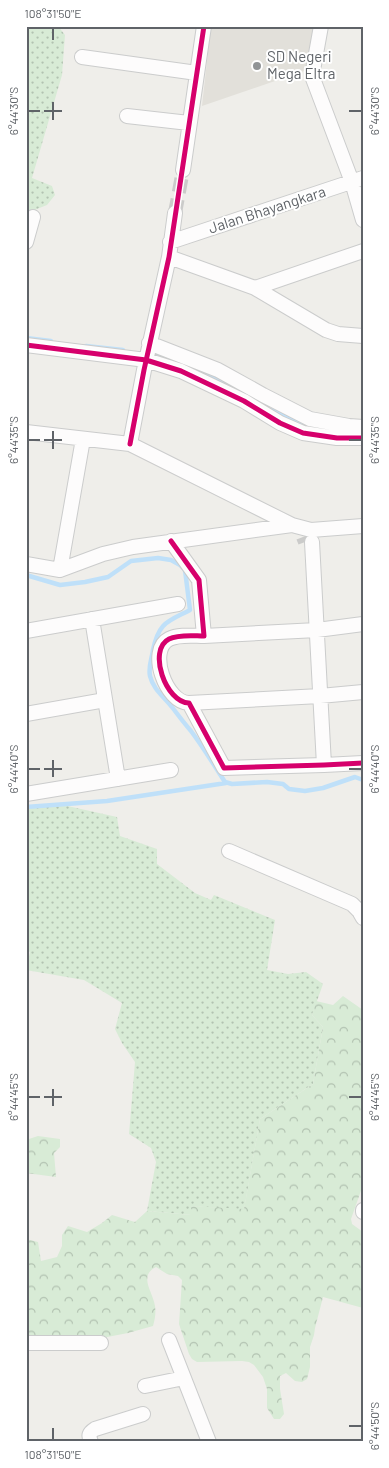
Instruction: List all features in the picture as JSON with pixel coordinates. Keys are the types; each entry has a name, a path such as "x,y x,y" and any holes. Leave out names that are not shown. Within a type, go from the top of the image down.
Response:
{"street":[{"path":"183,170 204,26"},
{"path":"320,26 312,76 357,180 363,220"},
{"path":"82,57 197,73"},
{"path":"127,116 189,123"},
{"name":"Jalan Bhayangkara","path":"170,242 357,180"},
{"path":"130,444 149,343 169,257 175,213"},
{"path":"26,242 32,217"},
{"path":"255,288 363,250"},
{"path":"169,257 255,288 326,330 338,334 363,336"},
{"path":"149,343 218,370 263,396 310,419 363,427"},
{"path":"26,345 146,360 181,371 244,401 280,423 303,433 337,438 363,438"},
{"path":"26,432 130,444 306,536"},
{"path":"60,570 83,439"},
{"path":"26,564 60,570 103,554 133,546 171,541 306,536 363,526"},
{"path":"306,536 316,630 324,765"},
{"path":"171,541 199,580 204,636"},
{"path":"26,631 178,604"},
{"path":"92,619 118,779"},
{"path":"363,624 316,630 170,638 164,643 159,662 161,674 169,690 183,704 363,692"},
{"path":"26,714 105,700"},
{"path":"189,704 224,768 363,762"},
{"path":"26,794 170,770"},
{"path":"229,851 352,904 363,918"},
{"path":"169,1340 209,1442"},
{"path":"26,1343 101,1343"},
{"path":"145,1386 184,1378"},
{"path":"91,1442 90,1432 143,1414"}],"shaded area":[{"name":"SD Negeri Mega Eltra","path":"211,26 316,26 312,61 304,71 202,106"}],"green space":[{"path":"26,26 58,26 65,35 62,75 32,178 52,186 55,195 47,205 27,213 26,216"},
{"path":"63,805 117,817 120,836 157,849 157,864 195,893 211,900 214,895 275,920 267,970 288,974 306,972 323,984 312,1015 323,1027 313,1084 260,1119 244,1210 191,1206 191,1215 147,1211 156,1162 151,1148 129,1134 135,1062 115,1029 122,1003 84,980 26,970 30,952 26,950 26,810 28,807"},
{"path":"343,996 363,1010 363,1185 351,1219 352,1224 363,1232 363,1308 323,1297 310,1347 310,1367 307,1379 302,1382 295,1381 286,1373 280,1376 284,1414 280,1419 274,1419 267,1408 267,1389 263,1377 254,1365 242,1361 197,1362 192,1359 179,1324 182,1280 178,1276 167,1274 156,1267 148,1275 147,1280 155,1306 153,1326 97,1339 26,1339 26,1239 38,1242 41,1261 57,1257 62,1246 62,1235 68,1226 87,1232 112,1215 135,1222 147,1211 191,1215 191,1206 244,1209 260,1119 313,1084 323,1027 312,1015 316,1001 333,1005"},
{"path":"38,1136 60,1139 60,1147 54,1153 56,1177 26,1173 26,1140"}],"waterway":[{"path":"26,338 51,341"},
{"path":"86,346 123,350"},
{"path":"154,355 177,363"},
{"path":"187,366 245,394"},
{"path":"271,410 303,425 322,429"},
{"path":"26,575 60,585 108,577 131,561 158,558 171,560 180,565 185,570 190,610 161,628 153,650 150,666 151,681 191,731 225,782 232,784 267,782 283,784 289,789 305,791 323,788 355,777 363,780"},
{"path":"26,807 107,801 226,783"}],"tunnel":[{"path":"175,213 183,170"},
{"path":"303,537 305,542"}],"cycle path":[{"path":"130,444 169,257 204,26"},
{"path":"26,345 146,360 181,371 244,401 280,423 303,433 337,438 363,438"},
{"path":"171,541 199,580 204,636 177,636 169,639 163,645 160,654 162,675 173,695 181,701 189,703 224,768 363,763"}],"place":[{"name":"SD Negeri Mega Eltra","path":"257,66"}]}
